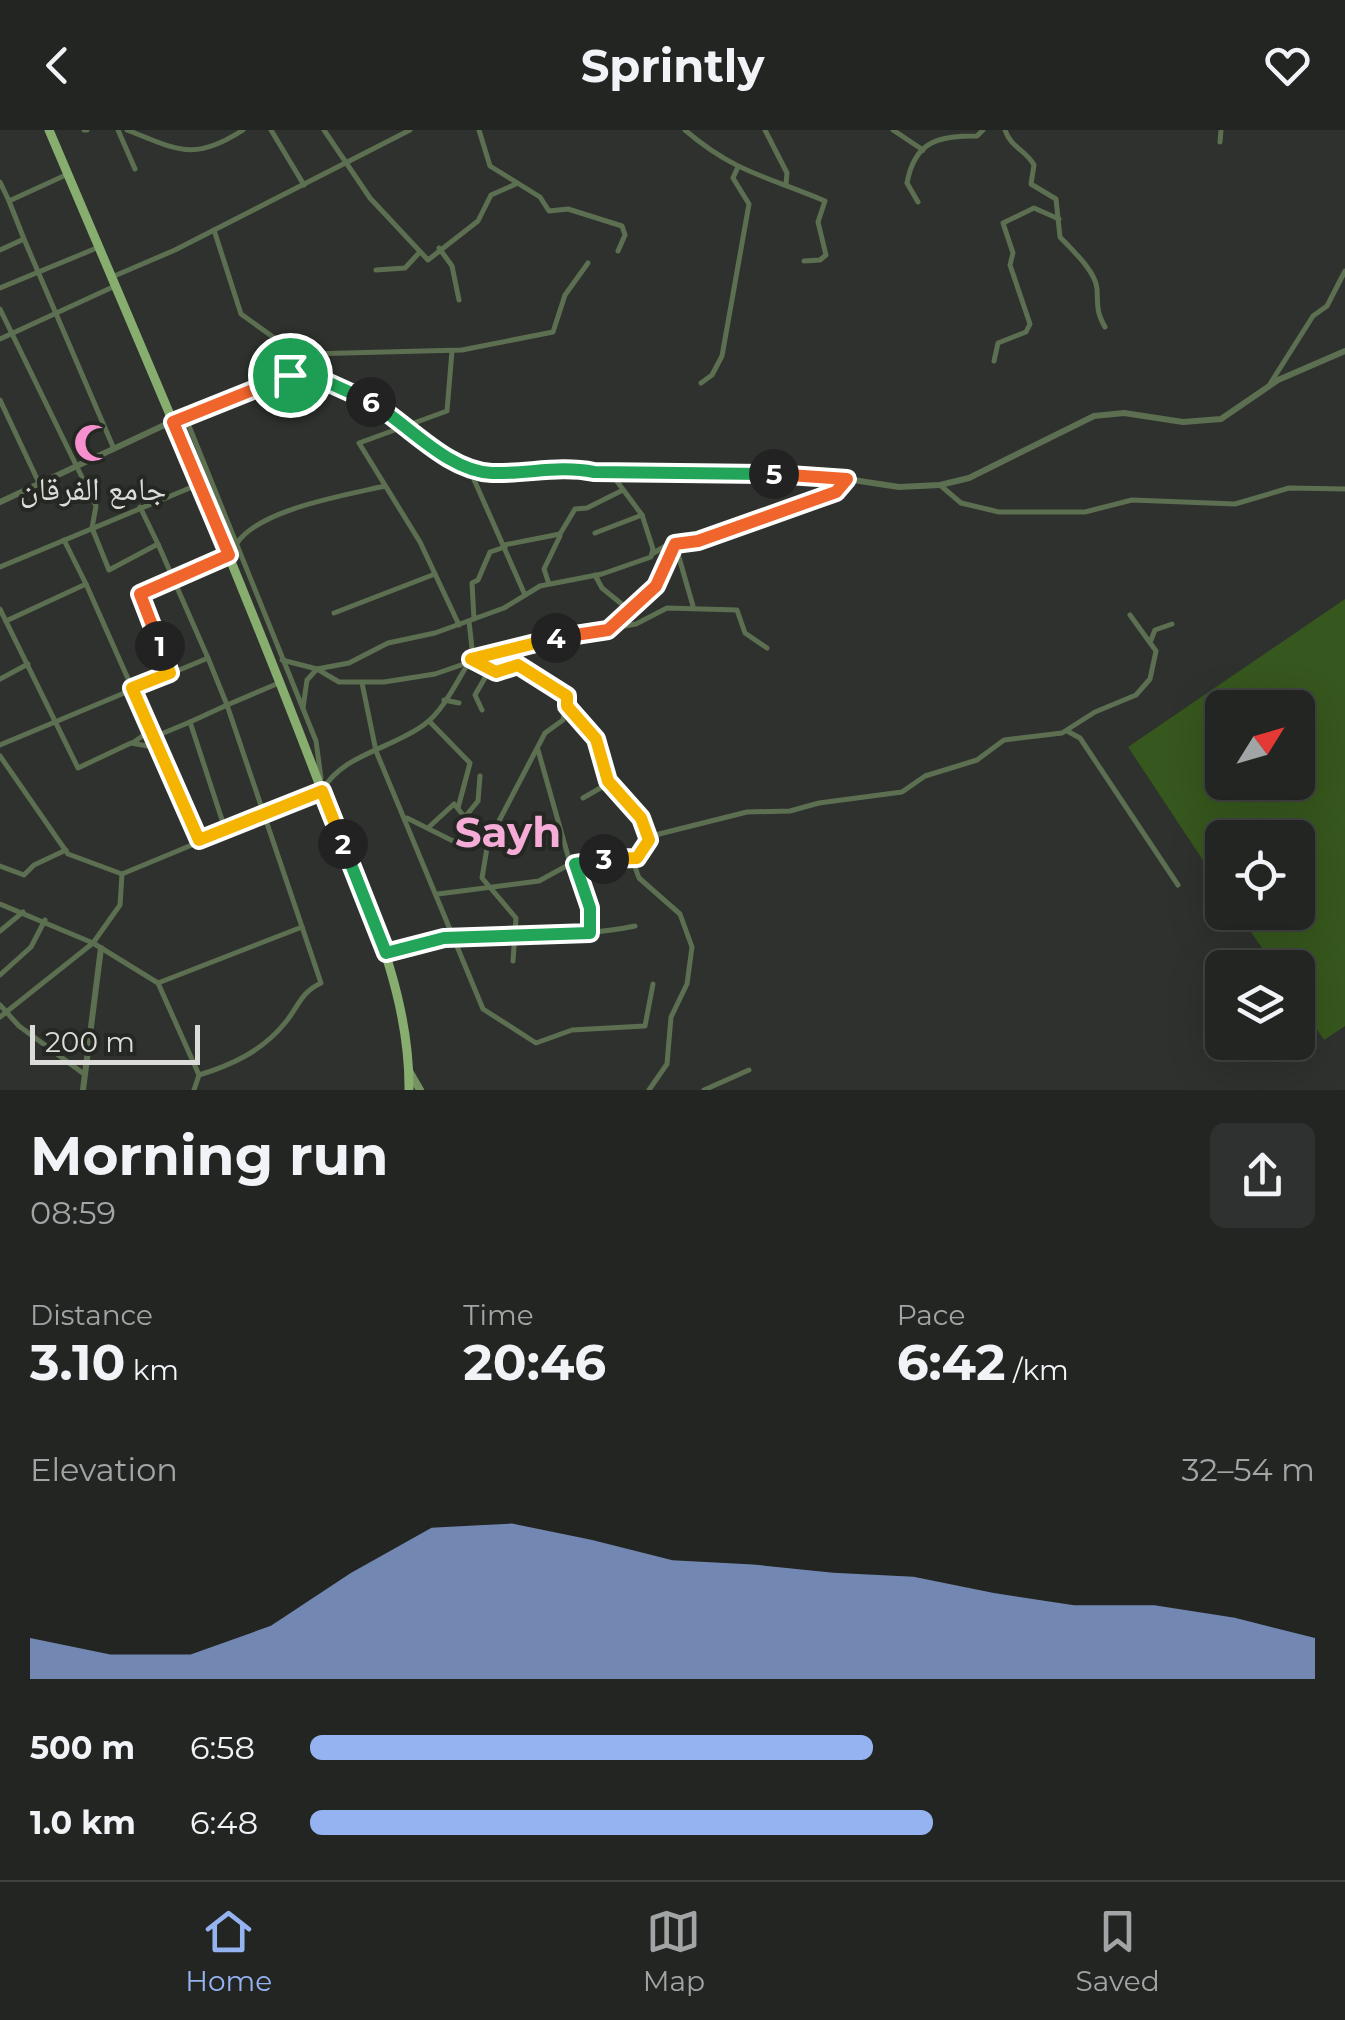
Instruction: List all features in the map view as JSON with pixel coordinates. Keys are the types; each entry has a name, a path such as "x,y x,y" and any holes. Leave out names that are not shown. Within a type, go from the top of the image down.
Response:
{"main road":[{"path":"49,130 282,682 386,953 400,1005 408,1090"},
{"path":"409,1071 420,1090"}],"street":[{"path":"118,130 135,169"},
{"path":"127,130 181,152 212,151 243,130"},
{"path":"271,130 304,184"},
{"path":"324,130 344,164 418,254 428,260 478,221 496,191 516,184"},
{"path":"0,338 410,130"},
{"path":"479,130 490,166 536,194 554,214 568,208 622,226 626,236 618,250"},
{"path":"685,130 737,169 786,184 826,203 818,222 825,257 804,261"},
{"path":"764,130 787,173 786,184"},
{"path":"893,130 923,150"},
{"path":"918,202 908,182 923,150 939,138 978,136 984,130"},
{"path":"1004,130 1014,147 1027,154 1034,165 1031,184 1053,194 1060,237 1074,249 1096,284 1094,306 1105,327"},
{"path":"1220,142 1221,130"},
{"path":"701,383 712,375 722,356 748,220 748,197 733,178 737,169"},
{"path":"8,201 68,174"},
{"path":"0,182 114,449"},
{"path":"994,361 998,342 1026,332 1030,324 1010,265 1013,253 1004,223 1034,208 1059,219"},
{"path":"214,230 241,314 302,358 340,351 366,356 452,351 553,332 565,294 588,263"},
{"path":"0,250 24,239"},
{"path":"0,288 99,247"},
{"path":"439,248 452,266 458,300"},
{"path":"376,270 405,268 418,254"},
{"path":"1270,387 1277,366 1313,316 1326,306 1345,271"},
{"path":"0,309 79,465 96,506 92,528 109,570 158,544"},
{"path":"452,351 447,411 359,443 435,574 459,625"},
{"path":"2,498 269,381 296,376 327,382 408,424 422,439 468,466 489,473 566,466 610,472 847,479 899,487 940,485 970,478 1094,416 1124,413 1183,422 1221,419 1270,387 1345,351"},
{"path":"296,376 302,358"},
{"path":"0,400 40,484"},
{"path":"185,416 316,741 322,791"},
{"path":"468,466 525,595"},
{"path":"610,472 642,515 652,554"},
{"path":"303,708 307,680 317,670 349,663 388,643 459,625 549,584 595,576 675,544 698,541 836,492 847,479"},
{"path":"0,568 200,484"},
{"path":"940,485 961,503 999,512 1085,512 1132,500 1236,504 1289,488 1345,490"},
{"path":"236,544 243,534 280,516 385,486"},
{"path":"549,584 544,570 575,509 588,508 623,490"},
{"path":"140,507 228,705 321,983 303,992 284,1024 258,1048 236,1063 198,1076"},
{"path":"595,533 642,515"},
{"path":"0,756 66,850 122,874 322,791 333,771 429,722 472,659 472,583 478,580 490,552 561,533"},
{"path":"64,540 199,840"},
{"path":"675,544 697,612 737,610 745,633 767,648"},
{"path":"608,630 656,586 675,544"},
{"path":"170,673 140,594 229,555"},
{"path":"334,613 435,574"},
{"path":"595,576 602,588 629,610"},
{"path":"6,621 86,584"},
{"path":"282,660 317,670 339,682 435,674 522,644 636,624 668,608 693,606"},
{"path":"0,609 78,768 152,733 190,722 282,682"},
{"path":"649,1090 667,1064 670,1017 688,984 692,946 680,914 639,878 637,858 649,840 747,812 790,811 902,792 925,776 977,760 1004,740 1025,735 1045,738 1064,731 1105,706 1136,695 1155,666 1151,644 1130,615"},
{"path":"1151,644 1155,630 1172,624"},
{"path":"0,745 208,658"},
{"path":"472,659 490,669 518,665 567,696 563,720 545,733 488,842 482,878 516,918 513,961"},
{"path":"0,679 28,664"},
{"path":"482,710 475,695 490,669"},
{"path":"362,683 376,750 483,1010 536,1043 572,1030 645,1026 653,984"},
{"path":"444,700 459,703"},
{"path":"567,706 596,739 609,783 641,818 649,840"},
{"path":"190,722 226,832"},
{"path":"429,722 470,763 458,808"},
{"path":"1064,731 1080,738 1178,884"},
{"path":"131,743 159,748"},
{"path":"537,748 590,908 590,933"},
{"path":"464,817 478,801 480,776"},
{"path":"583,798 609,783"},
{"path":"429,828 454,804 472,835"},
{"path":"407,818 453,841 472,835 488,842"},
{"path":"0,866 24,875 34,865 66,850"},
{"path":"438,894 539,882 573,864 637,858"},
{"path":"0,1017 97,945 120,905 122,874"},
{"path":"0,904 97,945 158,983 198,1076 200,1082 194,1090"},
{"path":"0,931 23,912"},
{"path":"0,975 31,947 45,920"},
{"path":"158,983 303,926"},
{"path":"386,953 450,937 515,932 590,933 635,926"},
{"path":"83,1090 97,945"},
{"path":"0,1005 19,1026 84,1074"},
{"path":"704,1090 750,1070"}],"green space":[{"path":"1345,599 1345,1026 1324,1040 1315,1026 1315,950 1263,950 1250,930 1315,930 1315,820 1205,820 1205,863 1128,747 1205,694 1205,800 1315,800 1315,690 1212,690"}],"place":[{"name":"جامع الفرقان","path":"93,443"}],"district":[{"name":"Sayh","path":"508,832"}],"route":[{"path":"290,375 327,382 370,400 458,463 489,473 566,466 594,472 820,475 847,479 836,492 698,541 675,544 656,586 608,630 522,644 471,659 496,672 518,665 567,696 567,706 596,739 608,781 628,808 641,818 649,840 639,849 637,858 575,864 590,908 590,933 521,932 444,938 386,953 322,791 199,840 132,688 170,673 140,594 229,555 173,422 290,375"}]}
